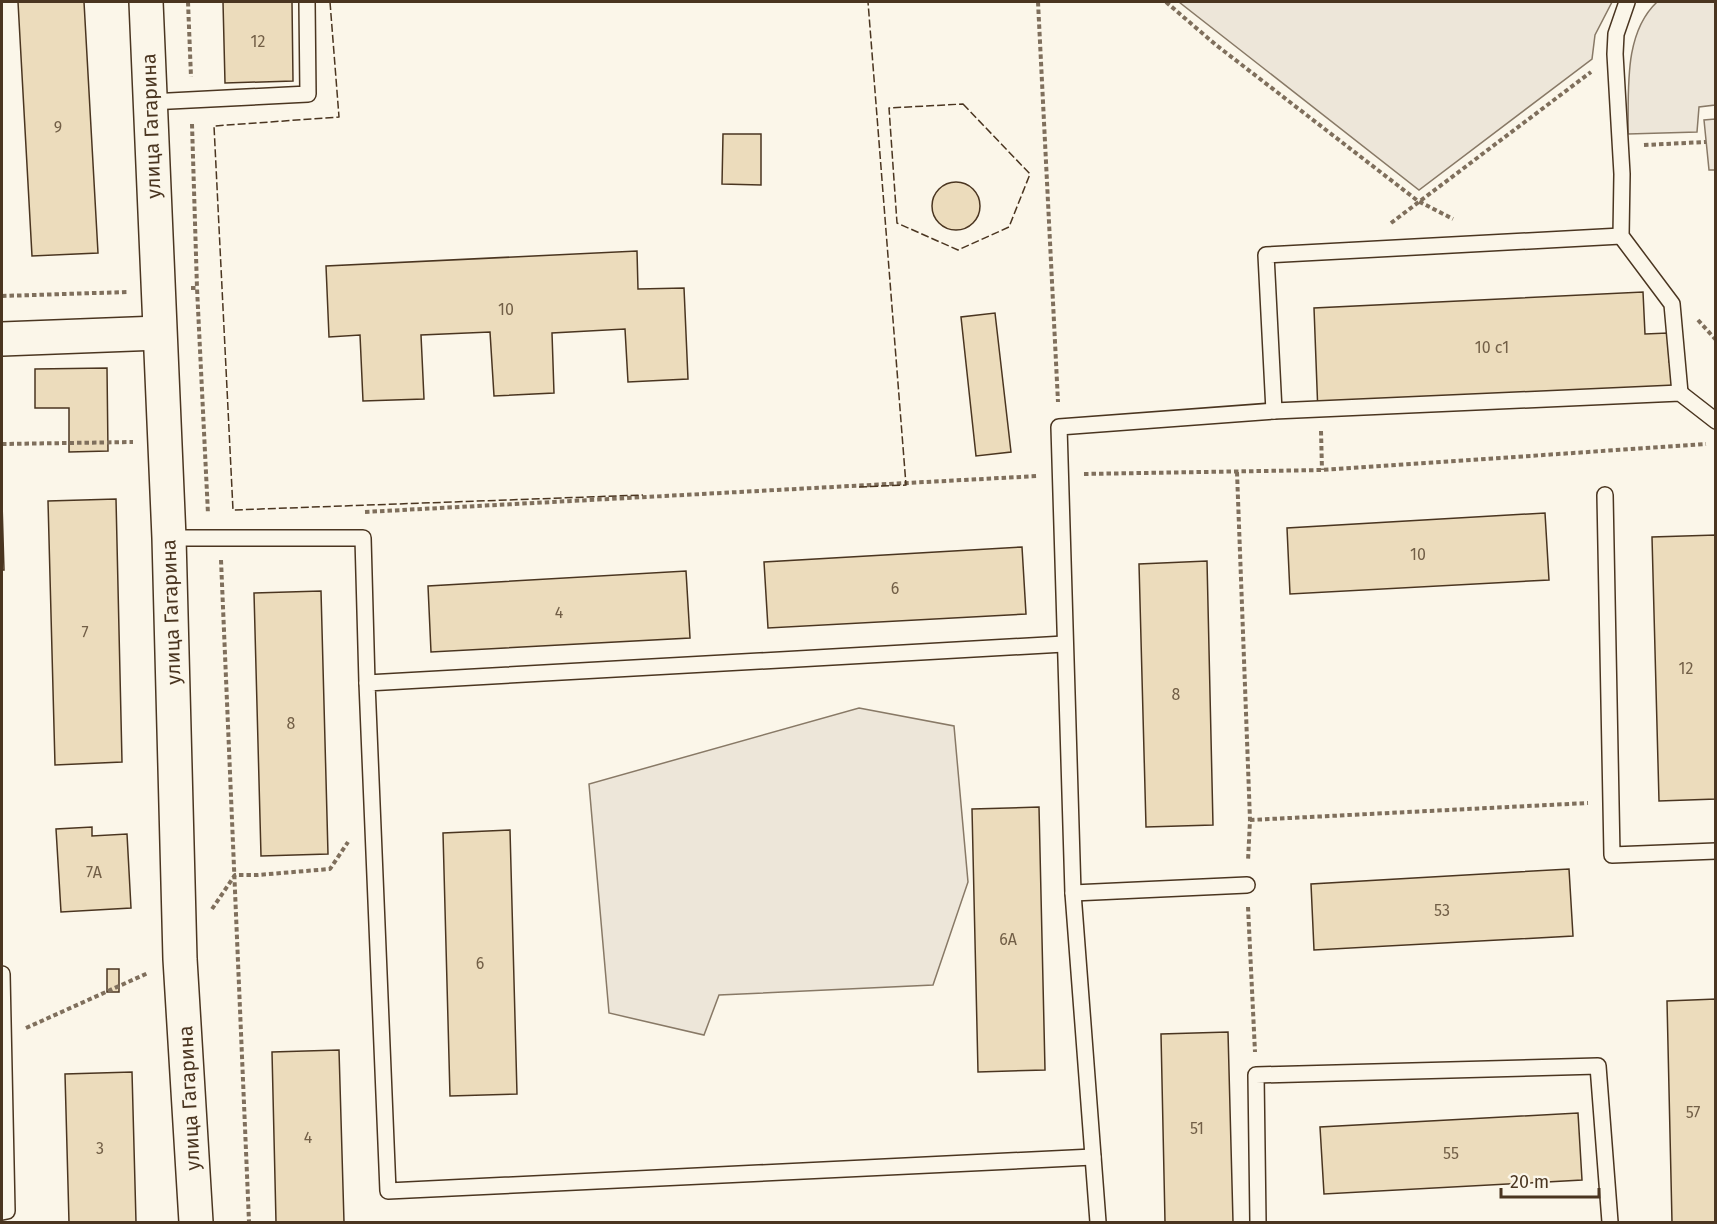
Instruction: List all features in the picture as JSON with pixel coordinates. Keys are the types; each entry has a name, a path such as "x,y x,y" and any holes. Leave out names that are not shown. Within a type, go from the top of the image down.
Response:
{"street":[{"name":"улица Гагарина","path":"146,2 169,538 180,959 196,1222"},
{"path":"2,339 159,333"}],"lane":[{"path":"150,102 308,94 307,2"},
{"path":"1627,2 1616,34 1615,54 1620,147 1621,236 1672,304 1680,393"},
{"path":"1274,411 1266,255 1621,236"},
{"path":"1098,1222 1073,893 1059,427 1274,411 1680,393 1716,421"},
{"path":"1605,495 1612,855 1716,851"},
{"path":"169,538 363,538 388,1191 1093,1157"},
{"path":"367,684 1064,644"},
{"path":"1073,893 1248,885"},
{"path":"2,974 7,1211 2,1212"},
{"path":"1257,1222 1256,1075 1598,1066 1610,1222"}],"path":[{"path":"188,2 197,288"},
{"path":"1038,2 1059,427"},
{"path":"1166,2 1216,45 1418,201 1456,221"},
{"path":"1354,250 1615,54"},
{"path":"1620,147 1706,142"},
{"path":"2,296 127,292 126,280"},
{"path":"1692,314 1716,340"},
{"path":"2,444 165,442 205,437"},
{"path":"363,512 1060,474 1322,470 1716,443"},
{"path":"1237,472 1250,820 1248,885 1256,1075"},
{"path":"220,538 249,1222"},
{"path":"1250,820 1610,802"}],"shaded area":[{"path":"1179,2 1612,2 1595,35 1592,59 1419,190"},
{"path":"1657,2 1715,2 1715,105 1699,107 1697,132 1628,134 1630,64 1633,46 1646,15"},
{"path":"1715,119 1715,170 1709,170 1704,120"},
{"path":"859,708 954,726 968,882 933,985 719,995 704,1035 609,1013 589,784"}],"building":[{"path":"18,2 84,2 98,253 32,256"},
{"path":"223,2 292,2 293,81 225,83"},
{"path":"723,134 761,134 761,185 722,184"},
{"path":"956,182 973,189 980,206 973,223 956,230 939,223 932,206 939,189"},
{"path":"637,251 638,289 684,288 688,379 628,382 625,329 552,333 554,393 494,396 490,332 421,335 424,399 363,401 360,335 329,337 326,266"},
{"path":"1643,292 1645,334 1668,333 1669,362 1678,361 1680,397 1318,414 1314,308"},
{"path":"995,313 1011,452 976,456 961,317"},
{"path":"107,368 108,451 69,452 69,408 35,408 35,369"},
{"path":"116,499 122,762 55,765 48,501"},
{"path":"2,503 4,570 2,570"},
{"path":"1545,513 1549,580 1290,594 1287,528"},
{"path":"1716,535 1716,799 1659,801 1652,537"},
{"path":"1022,547 1026,614 768,628 764,562"},
{"path":"1207,561 1213,825 1146,827 1139,564"},
{"path":"686,571 690,638 431,652 428,586"},
{"path":"321,591 328,854 261,856 254,593"},
{"path":"1039,807 1045,1070 978,1072 972,809"},
{"path":"92,827 92,836 127,834 131,908 61,912 56,829"},
{"path":"510,830 517,1094 450,1096 443,833"},
{"path":"1569,869 1573,936 1314,950 1311,884"},
{"path":"107,969 119,969 119,992 107,992"},
{"path":"1716,999 1716,1222 1672,1222 1667,1001"},
{"path":"1228,1032 1233,1222 1165,1222 1161,1034"},
{"path":"339,1050 344,1222 276,1222 272,1052"},
{"path":"132,1072 136,1222 69,1222 65,1074"},
{"path":"1578,1113 1582,1180 1324,1194 1320,1127"}],"fence":[{"path":"330,2 339,117 214,126 233,510 643,495"},
{"path":"859,487 906,485 868,2"},
{"path":"963,104 1030,174 1009,227 958,250 897,223 889,108 963,104"}]}
